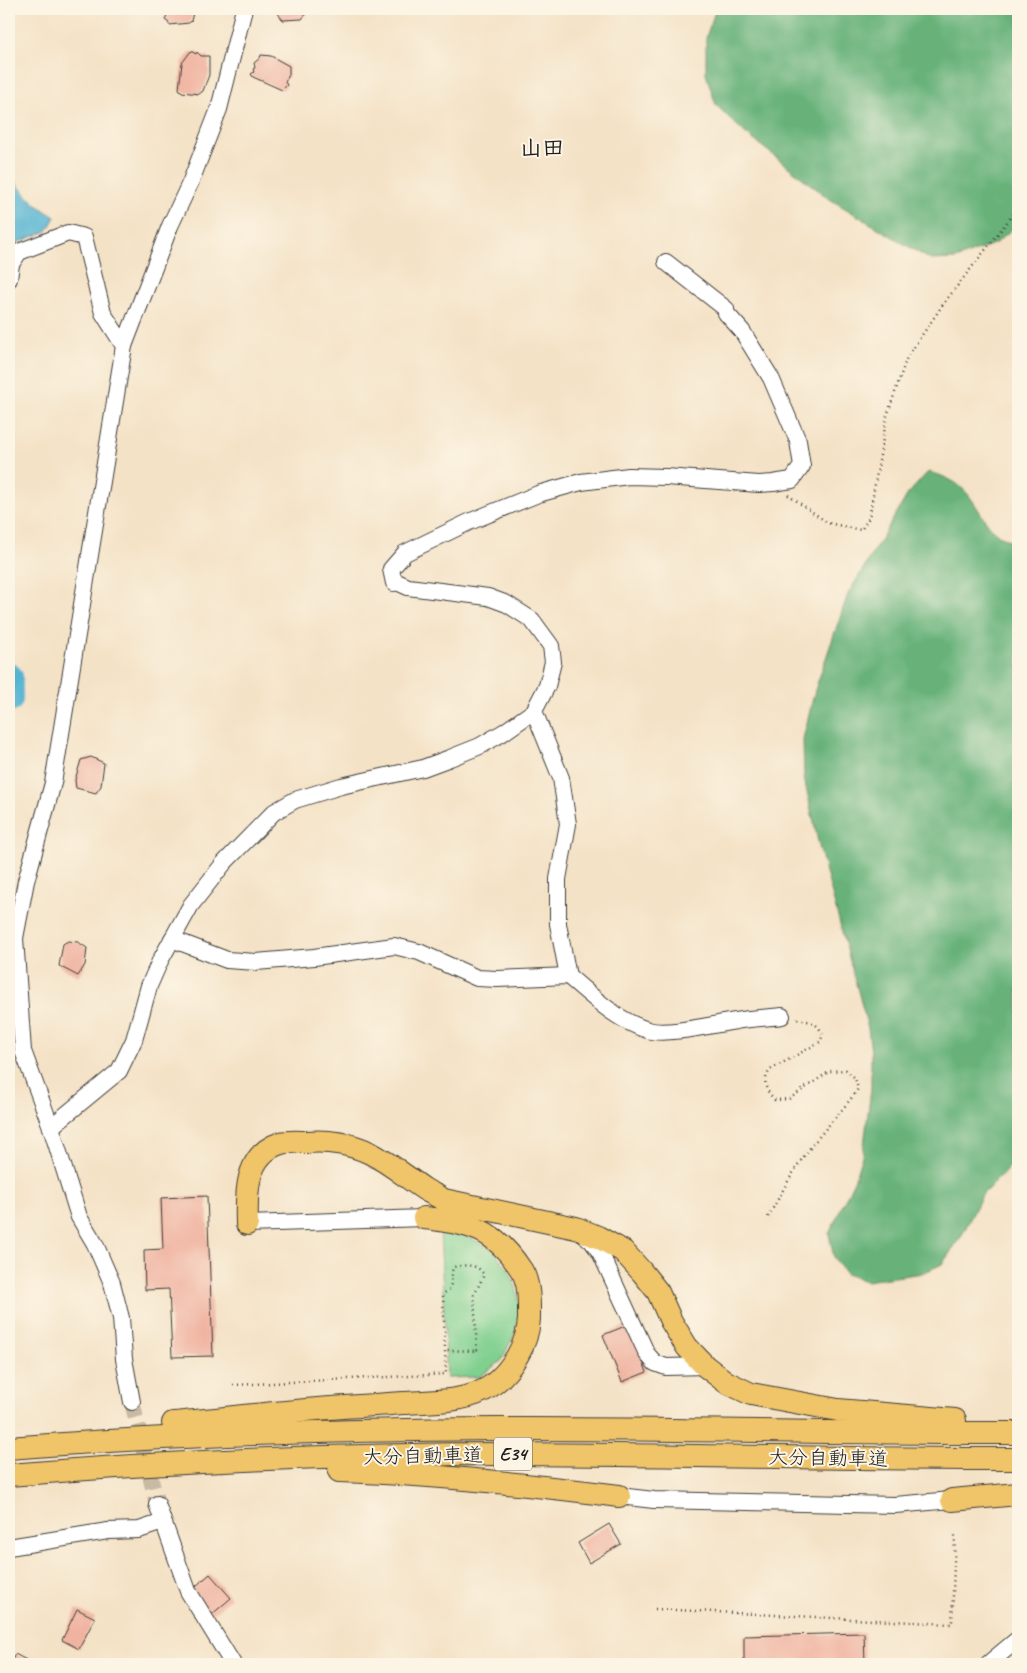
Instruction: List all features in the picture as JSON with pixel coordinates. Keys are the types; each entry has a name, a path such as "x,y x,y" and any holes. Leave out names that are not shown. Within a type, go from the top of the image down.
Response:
{"highway":[{"path":"247,1224 246,1198 249,1178 256,1162 266,1150 282,1143 317,1141 345,1144 389,1162 425,1190 444,1200 576,1228 598,1237 623,1251 658,1292 671,1321 687,1347 705,1366 726,1382 751,1394 838,1410 1018,1422"},
{"path":"9,1447 126,1427 330,1408 441,1400 470,1396 490,1386 508,1370 522,1347 529,1325 529,1299 524,1274 510,1253 492,1236 466,1225 446,1220 424,1218"},
{"name":"大分自動車道","path":"9,1447 124,1439 369,1430 508,1429 1018,1433"},
{"name":"大分自動車道","path":"9,1476 119,1466 377,1456 515,1454 1018,1459"},
{"path":"9,1476 42,1479 142,1472 252,1470 403,1473 474,1479 619,1496"},
{"path":"952,1500 1018,1494"}],"street":[{"path":"132,1402 124,1359 121,1318 112,1283 79,1217 51,1127 23,1051 15,938 26,880 53,783 124,346 170,226 191,181 219,109 244,9"},
{"path":"9,279 11,264 19,252 68,234 84,237 103,313 124,346"},
{"path":"51,1127 119,1071 134,1040 149,986 172,939 192,905 224,863 274,812 295,800 341,786 423,768 450,758 480,746 534,711 547,686 553,662 551,646 532,620 507,604 488,597 408,587 397,582 394,583 391,569 405,553 469,522 538,494 581,482 629,476 666,476 759,484 773,483 792,480 802,466 798,441 771,378 742,331 726,314 726,309 666,262"},
{"path":"534,711 561,778 568,824 558,880 558,924 568,976 616,1014 632,1024 650,1031 675,1030 738,1020 782,1016"},
{"path":"172,939 227,960 256,962 314,957 394,946 419,952 477,978 568,976"},
{"path":"247,1224 424,1218"},
{"path":"576,1228 591,1240 600,1252 647,1354 655,1363 666,1367 705,1366"},
{"path":"619,1496 654,1500 895,1505 952,1500"},
{"path":"157,1504 188,1591 233,1664"},
{"path":"9,1547 108,1531 140,1530 163,1522"},
{"path":"988,1664 1018,1639"}],"path":[{"path":"773,483 800,506 828,524 861,530 869,518 887,416 907,357 944,303 1018,208"},
{"path":"768,1218 804,1156 858,1089 856,1078 846,1070 830,1071 789,1099 775,1100 768,1093 765,1086 766,1076 770,1070 820,1042 823,1035 819,1027 811,1021 782,1016"},
{"path":"233,1385 446,1374 445,1350 443,1294 450,1289 452,1283 450,1277 453,1267 466,1264 480,1269 484,1275 474,1295 477,1351 445,1350"},
{"path":"654,1609 952,1624 956,1534"}],"green space":[{"path":"716,9 1018,9 1018,224 996,243 956,259 931,260 828,198 745,133 716,105 706,74 706,37"},
{"path":"928,472 956,483 969,496 986,522 1000,536 1008,540 1018,541 1018,1156 982,1195 961,1237 942,1264 923,1273 866,1281 846,1274 834,1258 829,1234 854,1181 863,1153 871,1089 871,1052 868,1028 819,846 804,778 803,739 815,690 848,594 908,494"},
{"path":"440,1229 466,1235 494,1251 508,1269 516,1287 520,1309 515,1333 501,1361 479,1377 447,1378"}],"water":[{"path":"9,173 29,198 55,217 47,231 9,246"}],"building":[{"path":"169,9 194,9 191,21 189,23 169,25 165,20"},
{"path":"278,9 305,9 306,14 302,19 283,20 279,15"},
{"path":"191,51 196,54 197,52 201,56 209,56 209,75 203,91 199,94 182,92 179,89 182,63"},
{"path":"261,55 271,56 289,66 289,75 285,82 287,85 282,90 253,77 251,74 254,72 254,63"},
{"path":"91,757 104,763 101,786 96,793 76,788 75,780 81,760"},
{"path":"68,941 78,942 87,948 85,965 78,976 59,966 63,944"},
{"path":"207,1196 213,1356 172,1357 169,1289 145,1290 144,1250 163,1249 161,1198"},
{"path":"640,1320 635,1343 647,1372 622,1382 603,1335"},
{"path":"609,1524 621,1544 589,1563 578,1543"},
{"path":"210,1574 231,1598 210,1616 189,1592"},
{"path":"77,1609 95,1618 79,1649 62,1640"},
{"path":"864,1633 865,1664 744,1664 744,1636"},
{"path":"15,1654 34,1664 10,1664"}],"waterway":[{"path":"9,677 9,699"}],"tunnel":[{"path":"132,1402 157,1504"}],"district":[{"name":"山田","path":"542,148"}]}
